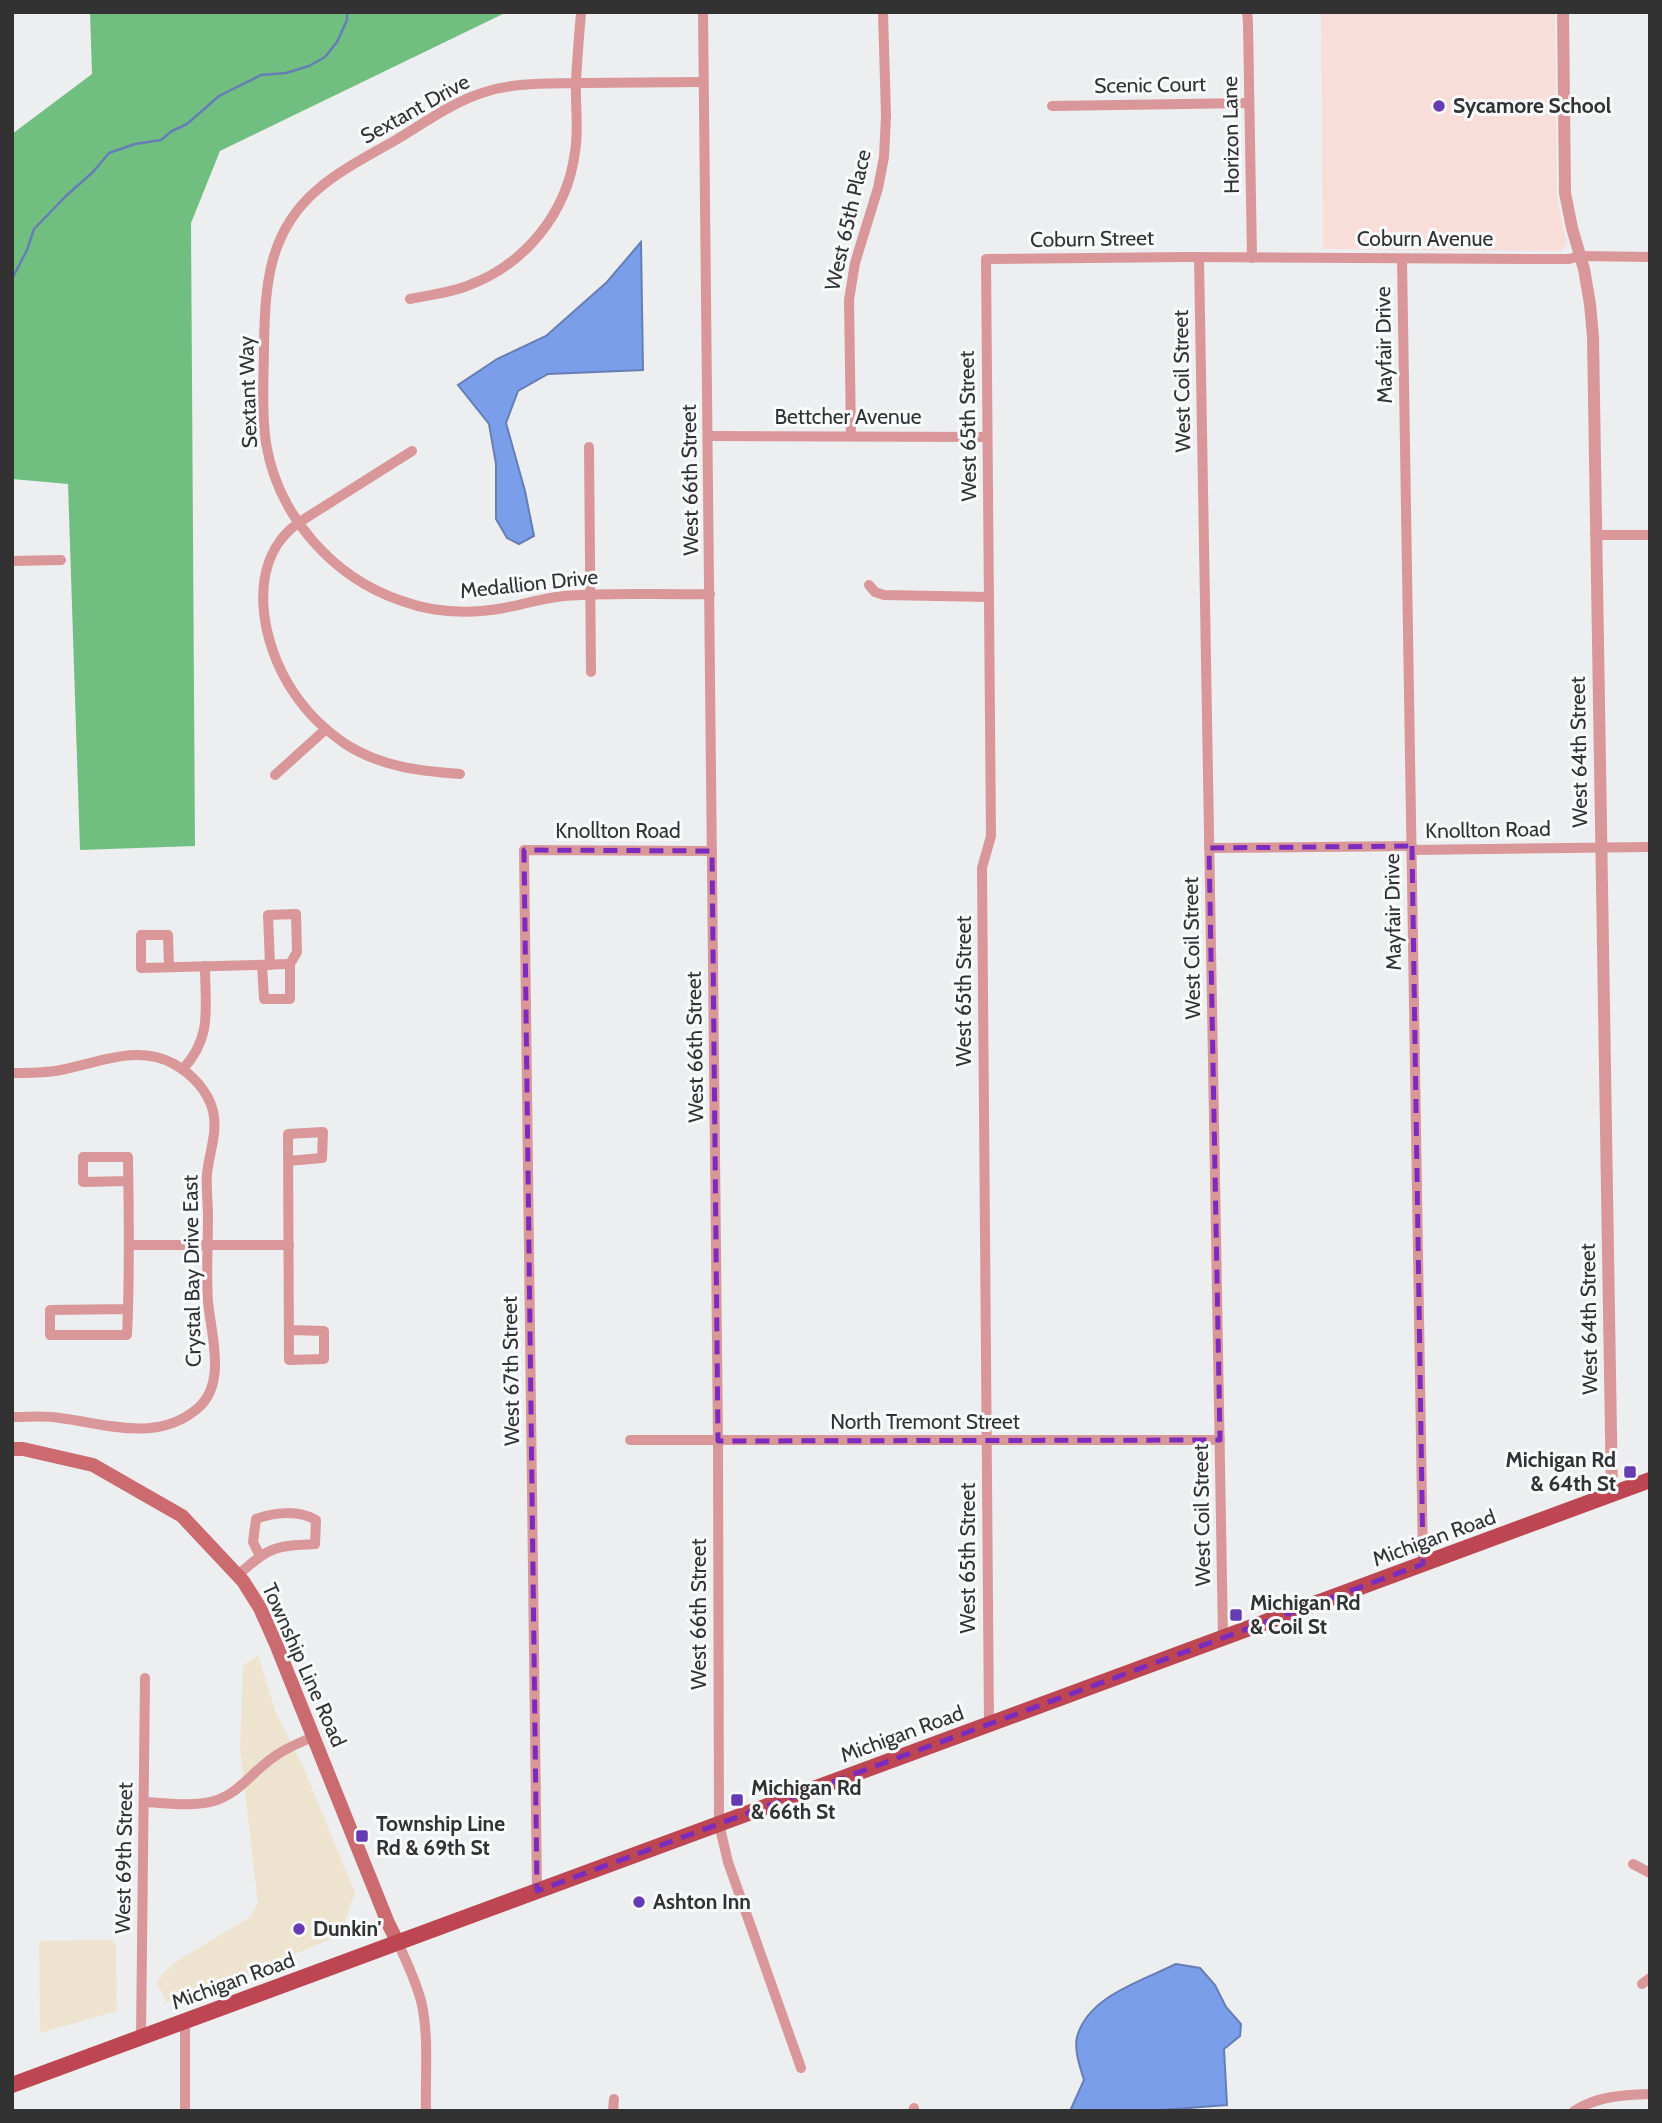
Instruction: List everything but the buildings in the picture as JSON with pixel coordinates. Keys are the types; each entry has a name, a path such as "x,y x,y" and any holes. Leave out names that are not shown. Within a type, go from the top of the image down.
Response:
{"main road":[{"name":"Township Line Road","path":"12,1449 23,1449 93,1465 182,1516 238,1575 260,1608 389,1927 398,1943"},
{"name":"Michigan Road","path":"12,2085 1650,1480"}],"street":[{"name":"West 66th Street","path":"703,12 718,1440 719,1824 728,1862 801,2068"},
{"name":"West 65th Place","path":"851,436 850,290 857,254 878,188 886,139 883,12"},
{"name":"Horizon Lane","path":"1247,12 1252,258"},
{"name":"West 64th Street","path":"1563,12 1565,193 1590,304 1593,337 1612,1495"},
{"path":"410,299 452,291 486,278 516,259 538,237 558,207 566,191 576,143 576,83 581,13"},
{"name":"Sextant Drive","path":"274,255 288,223 315,191 452,107 481,93 508,86 703,82"},
{"name":"Scenic Court","path":"1052,106 1249,103"},
{"name":"Sextant Way","path":"274,255 265,303 263,413 266,442 277,484 298,523"},
{"name":"Coburn Avenue","path":"1199,258 1650,257"},
{"name":"Coburn Street","path":"986,259 1199,258"},
{"name":"West Coil Street","path":"1199,258 1223,1638"},
{"name":"Mayfair Drive","path":"1402,258 1423,1564"},
{"name":"West 65th Street","path":"986,259 991,836 982,868 989,1724"},
{"name":"Bettcher Avenue","path":"709,436 987,437"},
{"path":"589,447 591,672"},
{"path":"412,452 298,523 282,538 270,557 264,578 264,610 269,636 281,671 303,706 326,729 356,750 390,764 412,770 460,774"},
{"name":"Medallion Drive","path":"298,523 318,547 348,574 383,594 413,605 435,609 472,612 561,596 710,594"},
{"path":"1595,535 1650,535"},
{"path":"12,561 61,560"},
{"path":"869,585 875,592 884,595 989,597"},
{"path":"275,775 326,729"},
{"name":"Knollton Road","path":"1209,848 1650,847"},
{"name":"Knollton Road","path":"524,850 712,851"},
{"name":"West 67th Street","path":"524,850 537,1891"},
{"path":"296,914 297,952 290,964 290,999 264,999 268,915 296,914"},
{"path":"169,967 168,935 141,936 141,968 290,964"},
{"path":"183,1069 195,1055 203,1038 205,966"},
{"name":"Crystal Bay Drive East","path":"12,1073 54,1071 135,1054 162,1059 183,1069 203,1088 213,1111 215,1125 207,1174 208,1301 215,1356 214,1377 208,1395 199,1408 181,1420 146,1430 107,1427 58,1417 12,1417"},
{"path":"128,1181 83,1182 83,1157 128,1157 129,1245 128,1309 127,1335 50,1335 50,1310 128,1309"},
{"path":"288,1161 289,1330"},
{"path":"129,1245 289,1245"},
{"name":"North Tremont Street","path":"630,1440 1220,1440"},
{"path":"238,1575 260,1556 283,1546 315,1544 316,1520 301,1514 268,1514 256,1519 253,1542 260,1556"},
{"name":"West 69th Street","path":"141,2037 145,1678"},
{"path":"144,1802 199,1804 222,1798 246,1783 261,1766 278,1753 313,1737"},
{"path":"1633,1864 1650,1873"},
{"path":"398,1943 422,2005 426,2111"},
{"path":"185,2021 185,2111"},
{"path":"1574,2111 1608,2096 1650,2094"}],"highlighted area":[{"path":"1412,846 1423,1564 537,1891 524,850 712,851 718,1441 1220,1440 1209,848"}],"shaded area":[{"name":"Sycamore School","path":"1321,12 1555,12 1557,200 1567,244 1560,251 1323,249"},
{"path":"258,1655 276,1713 302,1764 355,1893 340,1935 220,1986 177,2001 166,2002 157,1983 163,1973 182,1958 250,1917 258,1904 240,1748 243,1666"},
{"path":"112,1940 116,1945 117,2011 40,2033 39,1941"}],"green space":[{"path":"90,12 507,12 220,151 191,223 195,846 80,850 68,484 12,479 12,134 92,74"}],"water":[{"path":"641,242 643,370 548,374 518,391 506,423 534,536 519,544 507,538 496,519 496,464 489,424 458,385 497,359 546,336 607,282"},
{"path":"1176,1964 1200,1968 1241,2024 1240,2036 1224,2049 1227,2105 1149,2111 1070,2111 1084,2080 1076,2047 1083,2023 1104,2000"}],"waterway":[{"path":"12,279 34,229 109,153 135,144 161,140 187,124 219,96 261,75 286,73 309,66 325,57 337,42 347,20 347,12"}],"place":[{"name":"Sycamore School","path":"1439,106"},
{"name":"Michigan Rd & 64th St","path":"1630,1472"},
{"name":"Michigan Rd & Coil St","path":"1236,1615"},
{"name":"Michigan Rd & 66th St","path":"737,1800"},
{"name":"Township Line Rd & 69th St","path":"362,1836"},
{"name":"Ashton Inn","path":"639,1902"},
{"name":"Dunkin'","path":"299,1929"}]}
